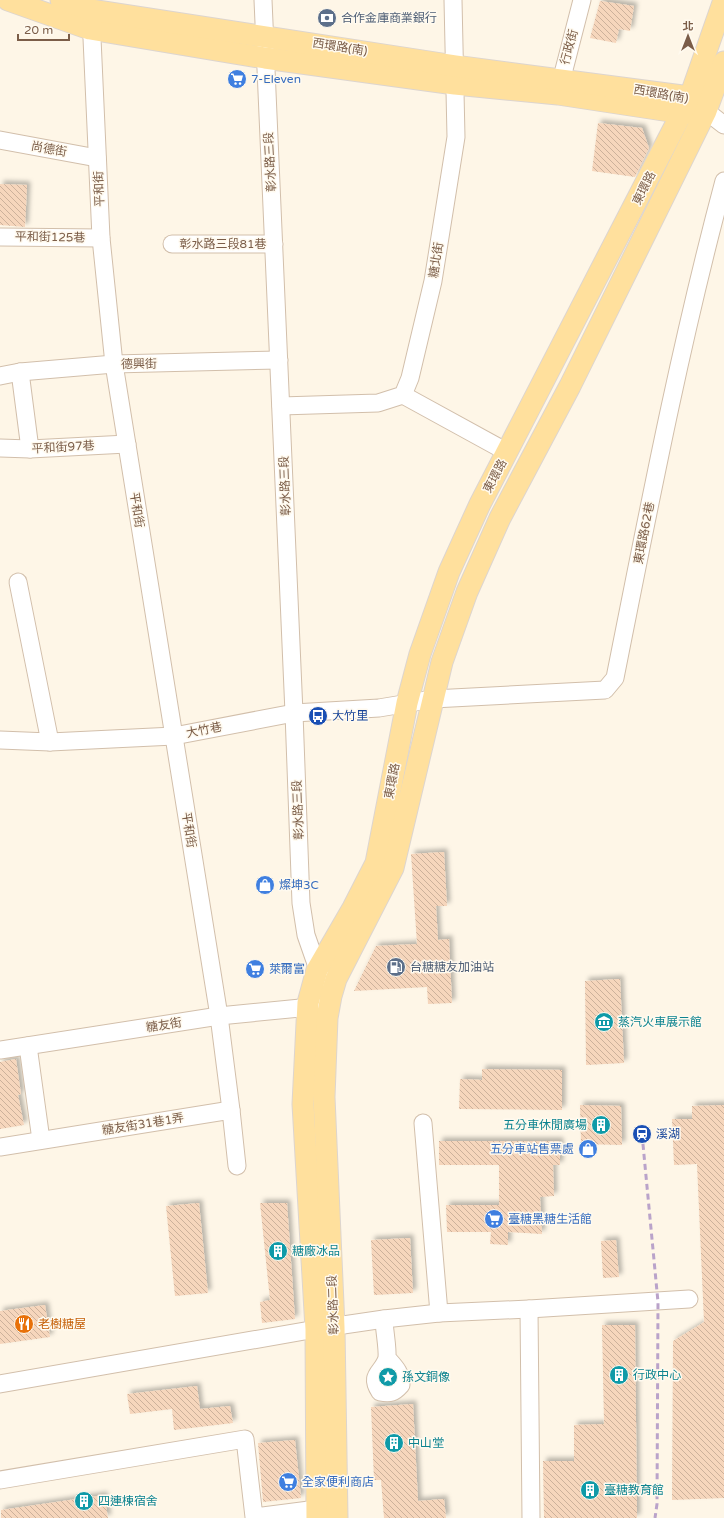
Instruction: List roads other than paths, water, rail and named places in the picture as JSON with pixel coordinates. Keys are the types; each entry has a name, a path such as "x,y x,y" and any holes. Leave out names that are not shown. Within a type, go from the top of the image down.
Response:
{"main road":[{"path":"8,0 90,13"},
{"path":"61,0 90,13"},
{"name":"東環路","path":"317,970 376,863 407,703 420,654 449,572 480,504 687,105 724,0"},
{"name":"西環路(南)","path":"90,13 264,35 455,75"},
{"name":"西環路(南)","path":"90,13 265,58 559,86 687,105 706,111"},
{"name":"東環路","path":"330,1000 336,979 393,868 442,662 465,599 500,518 570,386 706,111 724,62"},
{"path":"308,1007 317,970"},
{"name":"彰水路二段","path":"317,1514 325,1328 324,1097 327,1018 330,1000"},
{"name":"彰水路二段","path":"308,1007 303,1104 325,1328 337,1518"}],"street":[{"name":"彰水路三段","path":"263,0 301,903 306,935 317,970 330,1000"},
{"name":"糖北街","path":"402,396 410,378 433,281 456,137 453,0"},
{"name":"行政街","path":"559,86 582,0"},
{"name":"平和街","path":"90,13 101,238 114,364 219,1016 231,1110"},
{"path":"706,111 724,125"},
{"name":"尚德街","path":"0,140 97,158"},
{"name":"東環路62巷","path":"407,703 433,699 606,690 615,678 668,412 707,244 724,181"},
{"name":"平和街125巷","path":"0,236 101,238"},
{"name":"彰水路三段81巷","path":"172,244 274,244"},
{"name":"德興街","path":"0,376 20,372 114,364 279,360"},
{"path":"20,372 30,449"},
{"path":"281,406 378,403 402,396 507,452"},
{"name":"平和街97巷","path":"0,448 30,449 127,444"},
{"path":"18,582 50,742"},
{"name":"大竹巷","path":"0,740 50,742 174,736 294,713 379,708 407,703"},
{"name":"糖友街","path":"0,1050 219,1016 308,1007 330,1000"},
{"path":"28,1046 41,1140"},
{"path":"231,1110 237,1166"},
{"name":"糖友街31巷1弄","path":"0,1147 231,1110"},
{"path":"423,1124 439,1313"},
{"path":"0,1384 384,1319 439,1313 689,1299"},
{"path":"529,1309 531,1518"},
{"path":"384,1319 387,1358"},
{"path":"0,1480 245,1439 254,1517 317,1514"}],"railway":[{"path":"642,1134 658,1302 657,1504 655,1518"}],"place":[{"name":"合作金庫商業銀行","path":"327,18"},
{"name":"7-Eleven","path":"237,79"},
{"name":"大竹里","path":"318,716"},
{"name":"燦坤3C","path":"265,885"},
{"name":"台糖糖友加油站","path":"396,967"},
{"name":"萊爾富","path":"255,969"},
{"name":"蒸汽火車展示館","path":"604,1022"},
{"name":"五分車休閒廣場","path":"601,1125"},
{"name":"溪湖","path":"642,1134"},
{"name":"五分車站售票處","path":"588,1149"},
{"name":"臺糖黑糖生活館","path":"494,1219"},
{"name":"糖廠冰品","path":"278,1251"},
{"name":"老樹糖屋","path":"24,1324"},
{"name":"行政中心","path":"619,1375"},
{"name":"孫文銅像","path":"388,1377"},
{"name":"中山堂","path":"394,1443"},
{"name":"全家便利商店","path":"288,1482"},
{"name":"臺糖教育館","path":"590,1490"},
{"name":"四連棟宿舍","path":"84,1501"}]}
